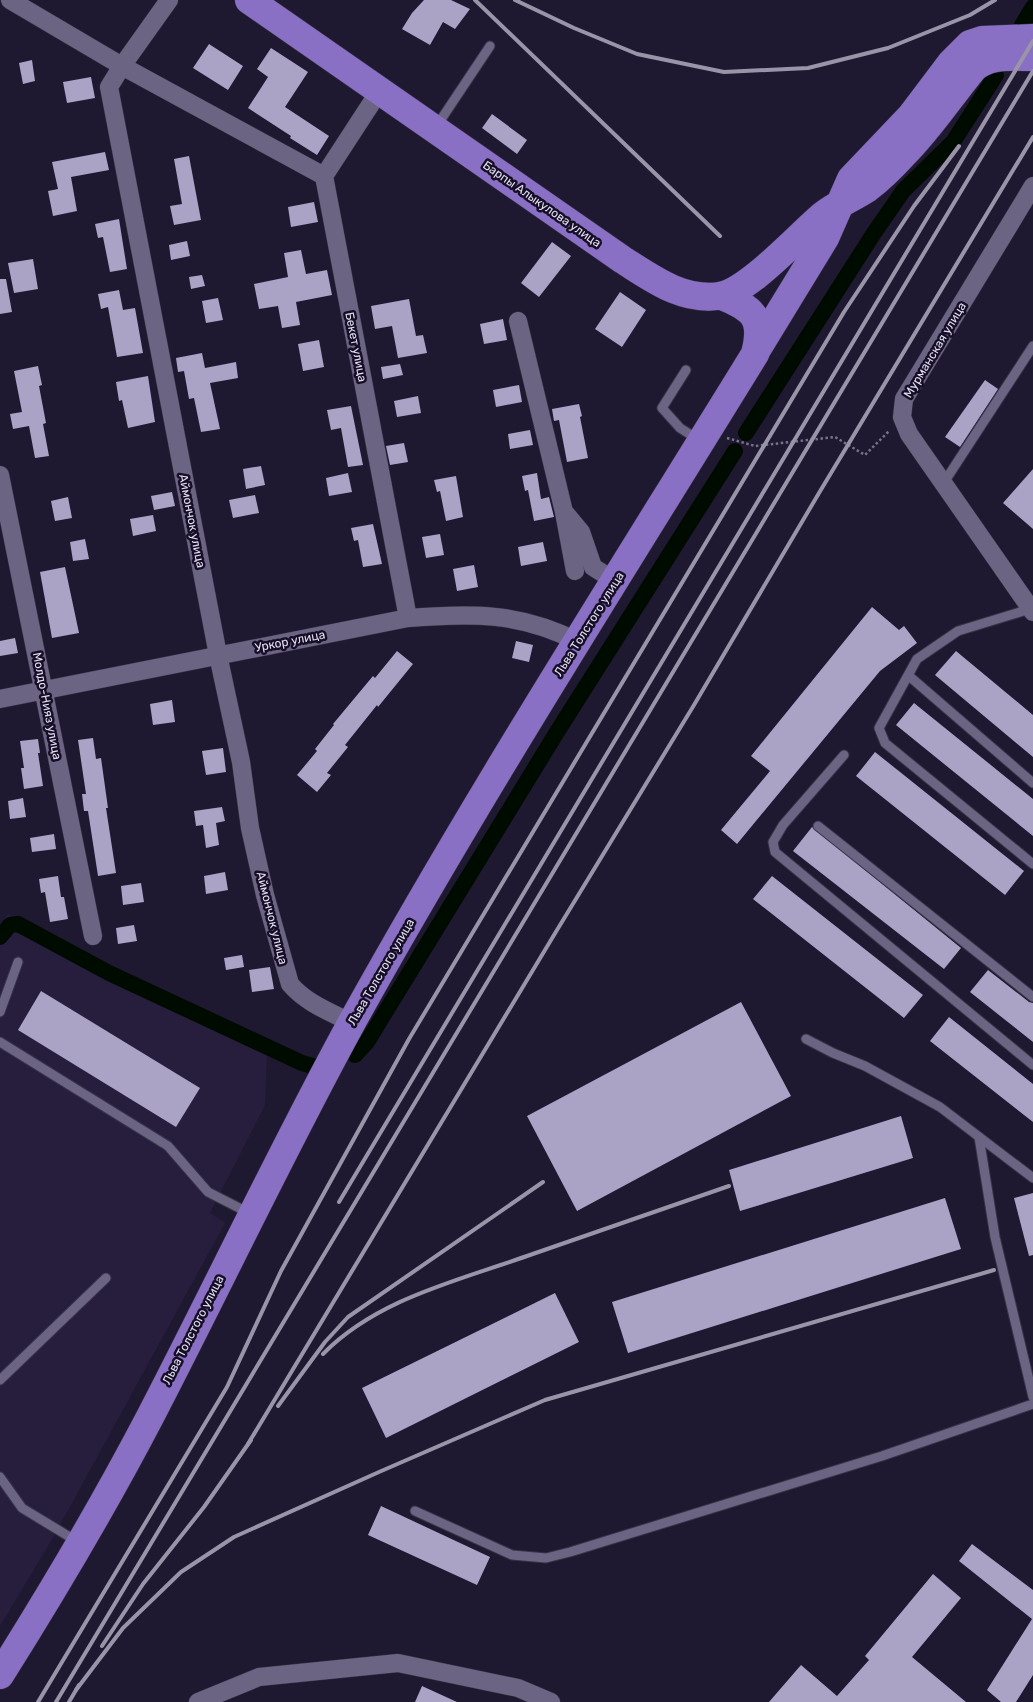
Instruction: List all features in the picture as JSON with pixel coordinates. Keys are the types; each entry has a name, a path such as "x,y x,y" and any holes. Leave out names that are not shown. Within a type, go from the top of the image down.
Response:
{"main road":[{"name":"Барпы Алыкулова улица","path":"249,0 623,260 664,285 689,296 700,297 722,296 734,292 759,273 822,216 868,188 906,152 980,62 990,59 1033,57"},
{"path":"755,354 826,238 851,179 911,116 961,52 970,44 982,40 1033,38"},
{"name":"Льва Толстого улица","path":"0,1675 80,1543 149,1419 252,1214 352,1023 460,834 755,354 759,337 758,328 752,314 743,304 722,296"}],"street":[{"path":"10,0 122,66 324,176 380,90"},
{"name":"Аймончок улица","path":"169,0 122,66 110,87 218,655 241,762 250,828 265,895 290,984 298,994 308,1001 352,1023"},
{"name":"Бекет улица","path":"324,176 408,618"},
{"name":"Мурманская улица","path":"902,417 904,399 1033,186"},
{"path":"518,321 564,512 575,571"},
{"path":"902,417 908,434 1032,611"},
{"name":"Молдо-Нияз улица","path":"0,475 93,936"},
{"path":"564,512 581,532 593,567 615,581"},
{"name":"Уркор улица","path":"0,698 408,618 456,614 486,615 527,622 556,630 578,642"},
{"path":"198,1702 259,1678 398,1663 518,1688 551,1702"}],"lane":[{"path":"434,129 490,46"},
{"path":"943,484 1033,346"},
{"path":"686,370 662,408 680,428 701,442"},
{"path":"1032,611 958,631 917,659 878,728 885,743 1033,864"},
{"path":"908,676 1033,782"},
{"path":"844,755 783,825 773,842 775,852 1033,1065"},
{"path":"818,826 1033,996"},
{"path":"0,1012 18,962"},
{"path":"806,1039 865,1066 940,1106 1033,1178"},
{"path":"0,1042 168,1146 208,1192 252,1214"},
{"path":"979,1137 995,1237 1033,1397"},
{"path":"0,1380 106,1278"},
{"path":"415,1511 512,1555 546,1558 882,1456 1033,1404"},
{"path":"0,1477 22,1508 80,1543"}],"path":[{"path":"701,442 729,438 755,446 835,437 865,455 902,417"}],"shaded area":[{"path":"8,914 267,1050 265,1105 210,1213 225,1223 54,1536 0,1626 0,924"}],"building":[{"path":"424,0 451,0 470,9 455,29 443,22 430,45 402,29 412,13"},
{"path":"209,44 243,66 228,90 193,68"},
{"path":"271,48 308,72 285,107 329,136 317,155 248,108 268,77 257,69"},
{"path":"32,60 35,81 23,84 19,63"},
{"path":"91,77 95,98 67,103 63,82"},
{"path":"492,114 527,140 517,154 482,128"},
{"path":"105,152 109,170 71,177 77,211 53,216 48,191 58,189 52,162"},
{"path":"189,156 201,220 174,225 170,206 182,204 174,159"},
{"path":"314,202 318,222 291,227 288,207"},
{"path":"119,219 127,269 110,272 103,237 98,238 95,224"},
{"path":"187,241 190,256 171,260 169,245"},
{"path":"552,242 571,256 539,297 521,283"},
{"path":"301,250 306,274 327,270 332,295 296,302 300,325 282,328 278,306 259,309 254,284 288,277 284,253"},
{"path":"33,259 38,289 14,293 8,263"},
{"path":"202,275 205,286 191,289 189,277"},
{"path":"0,279 6,279 12,312 0,314"},
{"path":"119,290 123,310 135,308 143,353 117,357 108,307 101,309 98,294"},
{"path":"620,292 646,310 622,347 595,329"},
{"path":"218,298 223,320 206,323 202,301"},
{"path":"409,299 416,336 423,335 427,353 398,358 392,326 375,329 371,306"},
{"path":"503,319 507,340 484,344 480,324"},
{"path":"319,340 324,367 303,371 298,344"},
{"path":"202,353 205,368 236,362 238,378 210,383 220,429 201,432 194,398 189,399 184,371 178,372 176,358"},
{"path":"400,364 403,375 383,379 381,367"},
{"path":"38,366 42,385 39,386 46,423 43,424 49,456 35,458 29,426 13,429 10,414 22,412 14,371"},
{"path":"148,376 155,422 128,428 122,400 119,401 116,382"},
{"path":"985,380 998,389 960,447 945,437"},
{"path":"519,385 522,402 496,407 493,390"},
{"path":"418,396 421,413 397,417 394,401"},
{"path":"579,404 588,458 567,462 559,420 554,421 552,409"},
{"path":"351,406 363,465 348,467 341,428 331,430 327,410"},
{"path":"530,430 533,445 510,449 508,434"},
{"path":"404,443 408,462 390,465 386,446"},
{"path":"261,466 265,485 246,489 243,469"},
{"path":"1033,469 1033,529 1003,503"},
{"path":"348,473 352,492 329,496 326,478"},
{"path":"537,473 541,499 549,497 554,517 534,521 528,490 525,491 522,476"},
{"path":"456,476 463,517 446,521 440,491 437,492 434,480"},
{"path":"172,492 175,506 154,510 151,496"},
{"path":"255,495 259,513 233,518 229,500"},
{"path":"68,497 72,518 55,521 51,501"},
{"path":"153,515 156,531 133,536 130,519"},
{"path":"373,524 382,564 363,567 358,540 354,541 351,528"},
{"path":"440,534 444,555 426,558 422,537"},
{"path":"85,539 89,559 73,561 70,542"},
{"path":"543,542 547,561 521,566 518,547"},
{"path":"474,565 478,587 457,591 453,569"},
{"path":"65,567 79,633 52,638 40,572"},
{"path":"872,607 899,630 904,626 917,643 880,671 737,844 721,830 770,771 751,756"},
{"path":"15,638 18,653 0,656 0,641"},
{"path":"516,641 533,645 529,662 512,658"},
{"path":"397,651 413,664 345,745 348,747 327,773 331,775 317,792 297,775 317,751 315,749 333,724 373,676 375,678"},
{"path":"956,651 1033,715 1033,757 935,675"},
{"path":"172,700 175,722 153,725 150,704"},
{"path":"914,703 1033,799 1033,836 896,725"},
{"path":"93,738 96,759 101,758 108,808 106,808 116,873 98,876 88,811 84,811 82,794 86,794 78,740"},
{"path":"38,739 43,786 24,789 21,768 24,768 20,741"},
{"path":"223,748 226,772 206,775 202,751"},
{"path":"875,752 1024,871 1005,895 856,776"},
{"path":"23,798 26,817 10,819 8,801"},
{"path":"222,807 225,821 216,823 219,845 206,848 203,825 196,826 194,811"},
{"path":"812,827 961,948 944,969 793,851"},
{"path":"54,834 56,849 32,852 30,838"},
{"path":"225,872 228,890 206,894 204,876"},
{"path":"58,876 61,897 64,897 68,919 50,922 45,892 41,893 39,879"},
{"path":"772,876 923,995 904,1018 753,899"},
{"path":"141,883 144,902 123,905 121,886"},
{"path":"134,925 137,941 118,944 116,928"},
{"path":"242,955 244,967 226,970 224,958"},
{"path":"270,967 274,989 252,992 249,970"},
{"path":"988,970 1029,1002 1033,1003 1033,1042 970,992"},
{"path":"41,991 200,1088 176,1127 18,1030"},
{"path":"741,1002 791,1096 577,1211 527,1116"},
{"path":"949,1017 1033,1084 1033,1122 930,1041"},
{"path":"901,1116 913,1158 740,1211 729,1170"},
{"path":"1033,1193 1033,1255 1029,1256 1014,1198"},
{"path":"945,1198 961,1249 628,1353 612,1302"},
{"path":"555,1293 579,1342 386,1438 362,1388"},
{"path":"381,1506 490,1557 477,1585 368,1535"},
{"path":"972,1544 1033,1590 1033,1675 1016,1702 1001,1702 987,1690 1032,1619 959,1561"},
{"path":"933,1574 961,1598 912,1657 966,1702 769,1702 801,1665 837,1696 869,1660 865,1656"},
{"path":"422,1686 457,1702 415,1702"}],"waterway":[{"path":"1021,27 1033,7"},
{"path":"746,433 903,191 953,142 996,75"},
{"path":"355,1055 367,1042 557,732 735,451"},
{"path":"0,937 10,925 18,924 109,973 302,1063 316,1067"}],"railway":[{"path":"475,0 720,236"},
{"path":"515,0 574,28 637,54 724,72 808,68 888,48 970,15 995,0"},
{"path":"339,1202 1033,41"},
{"path":"56,1702 1033,71"},
{"path":"248,1444 694,705 1033,137"},
{"path":"38,1702 227,1387 281,1271 409,1039 844,312 914,206 959,146"},
{"path":"278,1406 325,1342 348,1317 543,1182"},
{"path":"323,1354 344,1335 368,1319 393,1305 419,1294 446,1283 729,1186"},
{"path":"76,1690 123,1628 181,1572 234,1537 545,1400 994,1270"},
{"path":"102,1646 143,1584 204,1507 251,1440"},
{"path":"69,1702 79,1685"}]}
